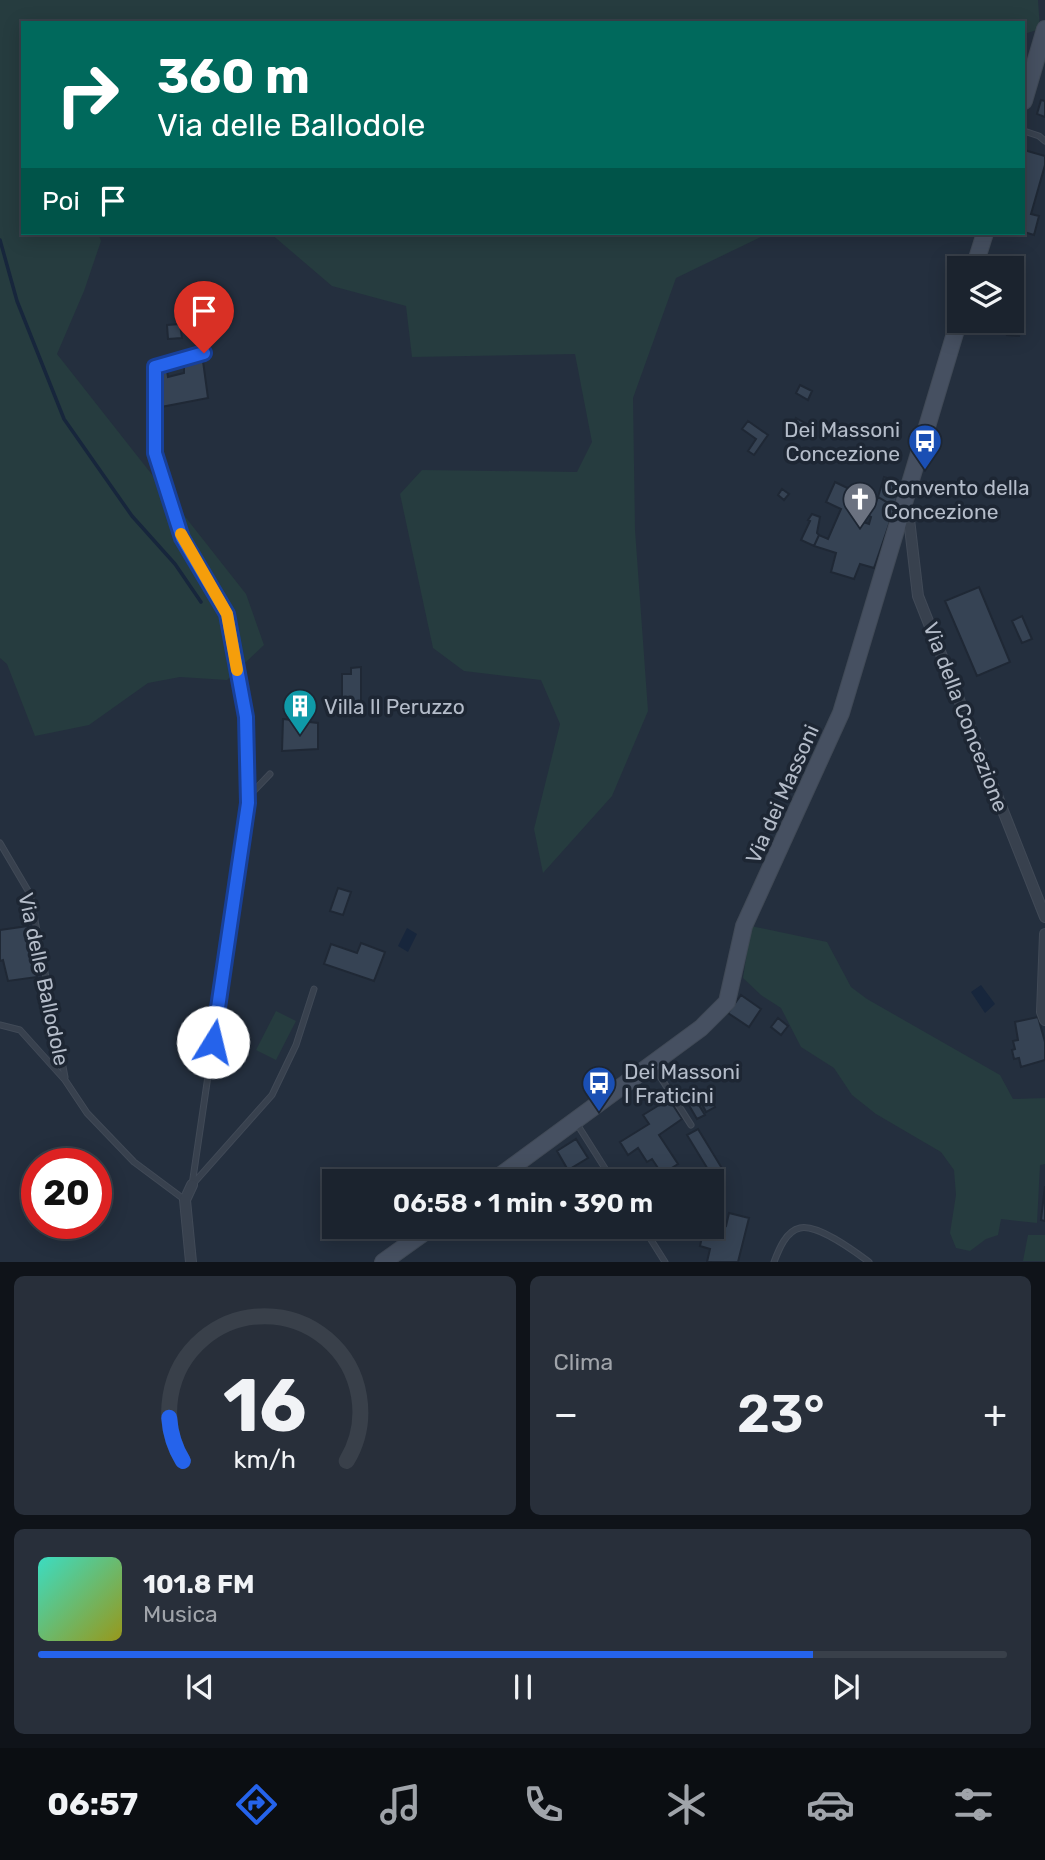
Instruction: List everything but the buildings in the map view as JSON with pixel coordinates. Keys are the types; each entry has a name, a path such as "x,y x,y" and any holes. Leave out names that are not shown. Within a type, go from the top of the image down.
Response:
{"street":[{"path":"1025,98 1045,29"},
{"path":"978,256 984,235"},
{"name":"Via dei Massoni","path":"510,1169 701,1028 727,1002 744,926 841,713 955,333"},
{"name":"Via della Concezione","path":"903,514 909,519 918,596 1045,917"},
{"path":"1045,934 1042,1012 1045,1020"},
{"path":"191,1262 185,1200 192,1185"},
{"path":"383,1262 415,1239"}],"lane":[{"path":"1025,131 1045,141"},
{"path":"192,1185 248,797 246,717 227,614 182,538 155,453 155,367 204,353"},
{"path":"248,797 270,774"},
{"name":"Via delle Ballodole","path":"0,843 30,894 65,1080"},
{"path":"192,1185 272,1095 296,1045 314,989"},
{"name":"Via delle Ballodole","path":"0,1025 20,1030 65,1080 87,1113 134,1162 185,1200"},
{"path":"652,1064 691,1125"},
{"path":"575,1121 606,1169"},
{"path":"774,1262 788,1234 798,1228 808,1228 840,1242 869,1262"},
{"path":"651,1239 665,1262"}],"green space":[{"path":"0,0 1038,0 1040,29 1025,34 1025,21 21,21 21,235 99,235 101,241 84,291 57,354 246,594 264,645 227,680 180,677 148,683 89,725 35,736 7,664 0,658"},
{"path":"272,235 765,235 676,278 633,398 635,530 648,711 612,796 543,873 534,829 560,724 541,680 464,671 433,648 400,494 422,470 577,472 592,442 575,354 412,357 406,306 332,286"},
{"path":"751,926 827,942 851,987 867,999 1000,1075 1013,1099 1045,1098 1045,1164 1040,1165 1037,1223 1001,1219 998,1235 986,1239 970,1251 956,1248 950,1233 956,1195 954,1170 941,1152 876,1114 852,1095 834,1068 801,1047 781,1008 761,995 743,978"},
{"path":"276,1011 296,1021 276,1060 256,1050"},
{"path":"1028,1235 1045,1235 1045,1261 1023,1261"}],"water":[{"path":"407,928 417,934 408,952 398,946"},
{"path":"981,985 995,1004 985,1013 971,992"}],"waterway":[{"path":"0,240 17,301 64,419 132,516 175,564 201,602"}],"slow traffic":[{"path":"181,534 227,614 237,670"}],"place":[{"name":"Dei Massoni Concezione","path":"925,471"},
{"name":"Convento della Concezione","path":"860,529"},
{"name":"Villa Il Peruzzo","path":"300,736"},
{"name":"Dei Massoni I Fraticini","path":"599,1113"}],"route":[{"path":"204,353 155,367 155,453 182,538 227,614 246,717 248,803 213,1042"}]}
